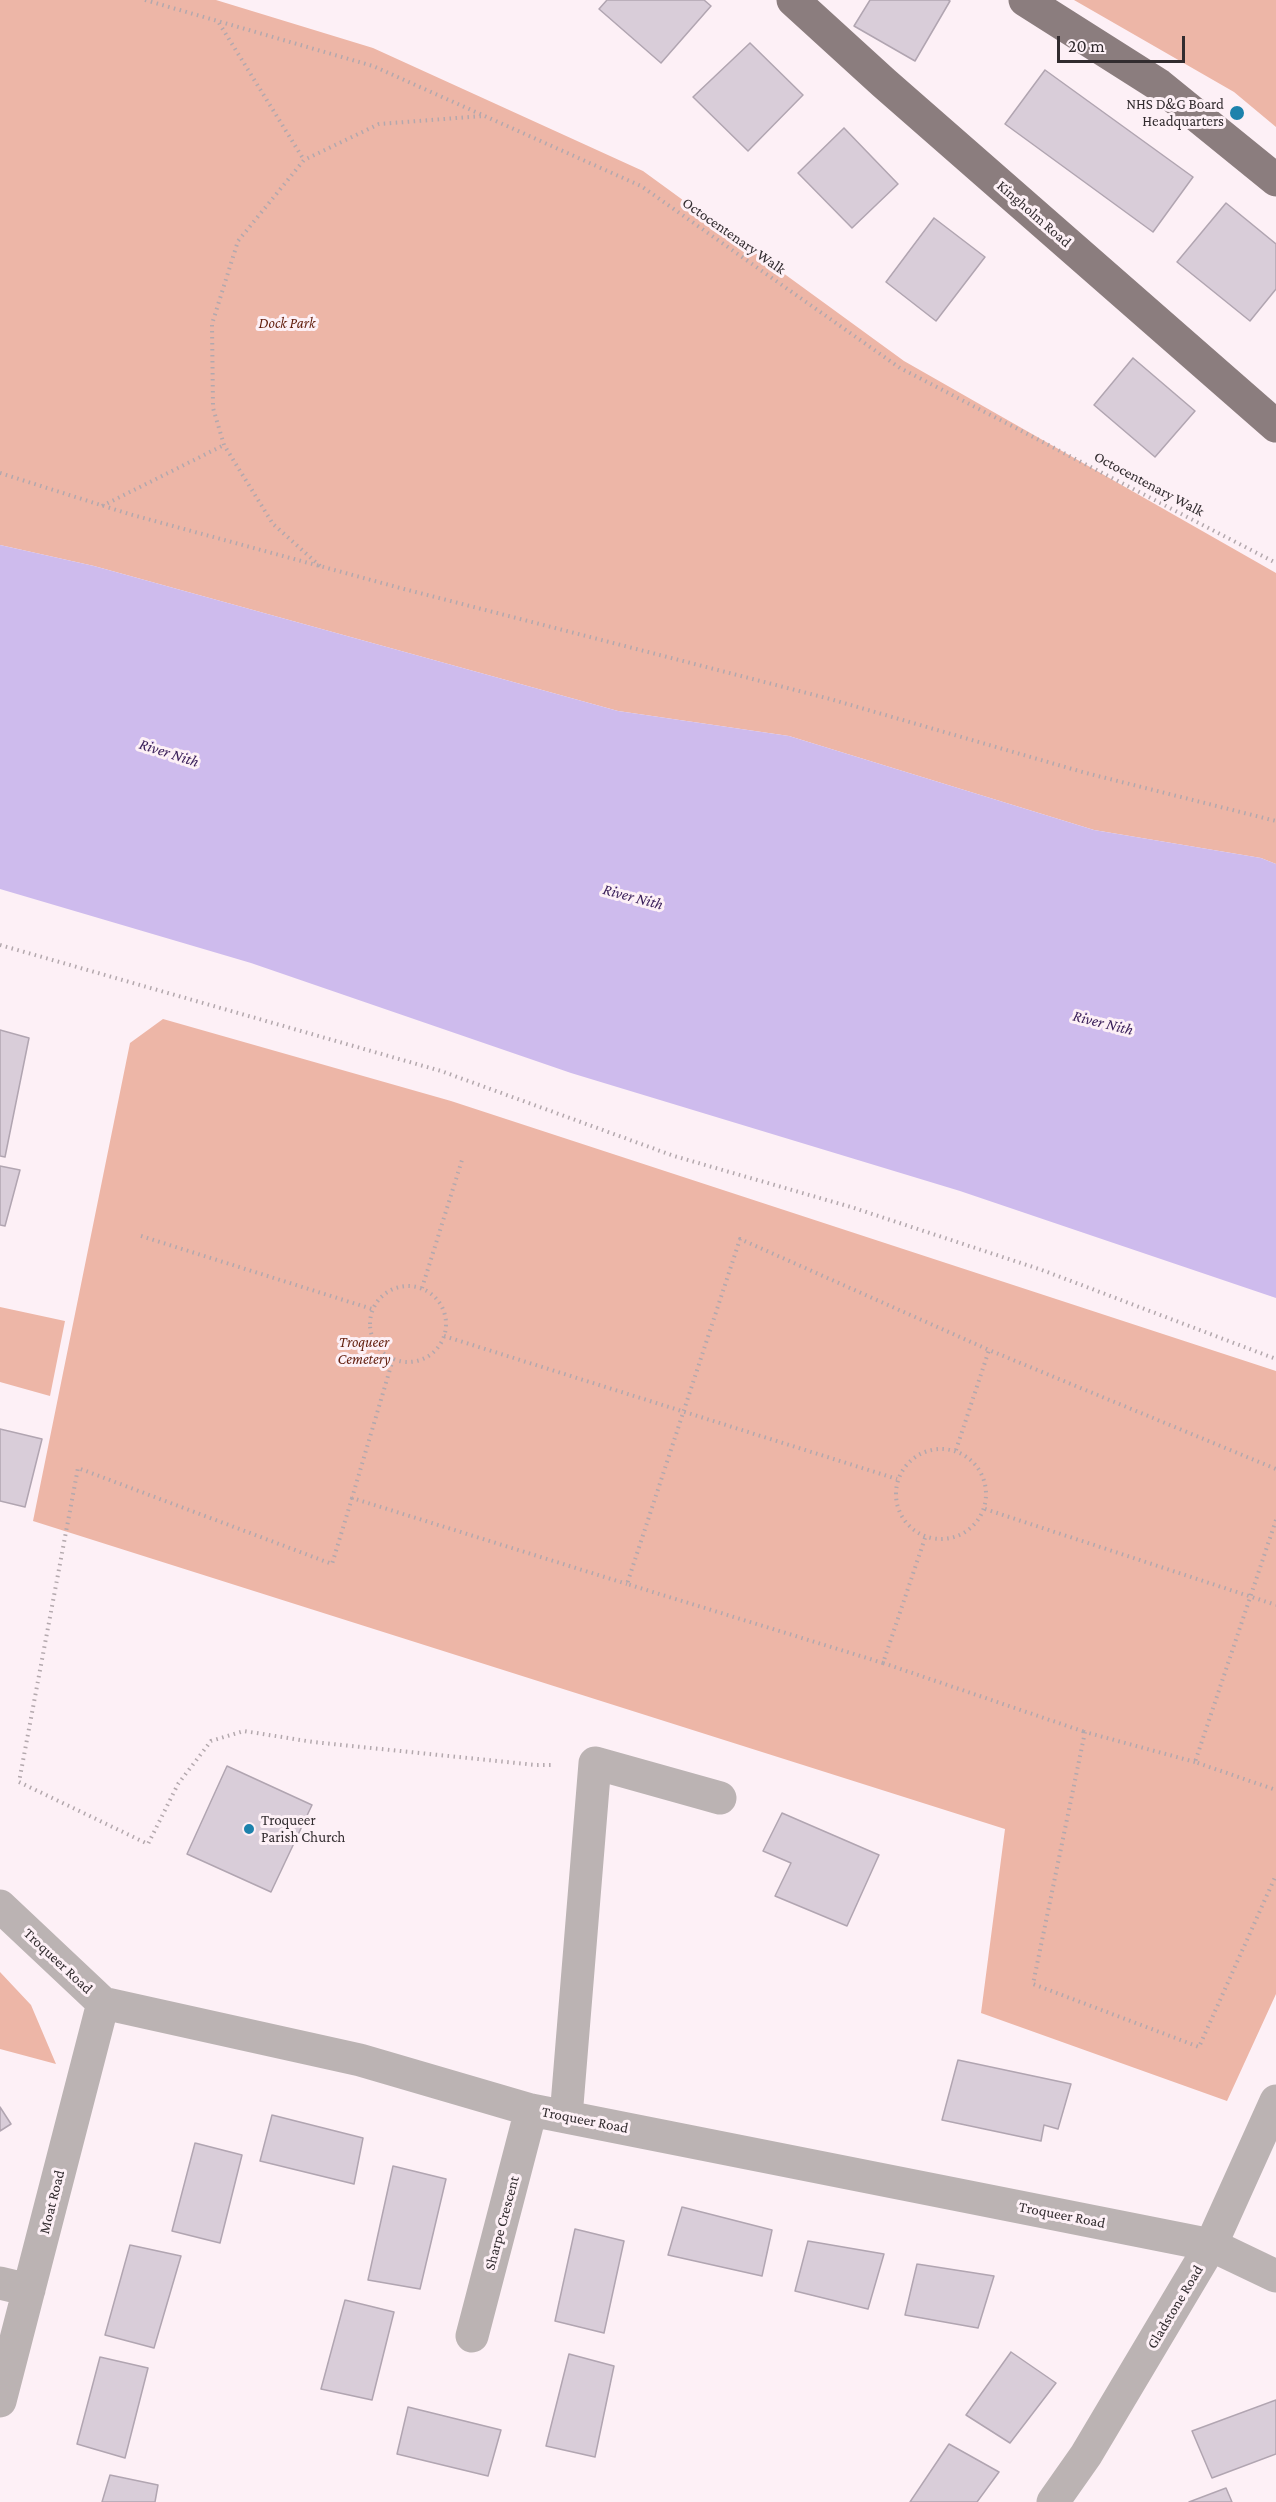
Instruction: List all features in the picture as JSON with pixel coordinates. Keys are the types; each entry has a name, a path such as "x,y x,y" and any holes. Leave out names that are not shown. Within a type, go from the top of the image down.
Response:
{"main road":[{"name":"Kingholm Road","path":"793,0 884,83 1276,426"},
{"path":"1025,0 1159,85 1276,180"}],"street":[{"path":"566,2116 595,1763 720,1798"},
{"name":"Troqueer Road","path":"0,1906 103,2003 360,2060 531,2110 1211,2245 1276,2276"},
{"name":"Moat Road","path":"0,2401 15,2287 103,2003"},
{"name":"Gladstone Road","path":"1053,2502 1086,2455 1211,2245 1276,2100"},
{"name":"Sharpe Crescent","path":"472,2336 531,2110"}],"path":[{"name":"Octocentenary Walk","path":"145,0 373,66 641,186 900,368 1276,563"},
{"path":"218,21 304,160"},
{"path":"321,567 273,524 224,445 213,408 212,324 238,241 304,160 379,124 484,116"},
{"path":"102,506 224,445"},
{"path":"0,473 102,506 321,567 830,699 1086,773 1276,821"},
{"path":"0,945 441,1071 674,1156 851,1207 1042,1270 1276,1359"},
{"path":"422,1288 462,1160"},
{"path":"141,1236 372,1309"},
{"path":"627,1584 740,1239 989,1350 1276,1469"},
{"path":"402,1285 422,1288 438,1299 446,1317 444,1336 433,1353 414,1362 393,1359 378,1347 370,1329 372,1309 385,1294 402,1285"},
{"path":"444,1336 897,1479"},
{"path":"956,1450 989,1350"},
{"path":"393,1359 332,1564 78,1468 19,1782 148,1844 178,1784 211,1741 244,1731 313,1742 536,1765 595,1763"},
{"path":"933,1449 956,1450 976,1464 986,1485 985,1509 971,1529 949,1539 925,1538 906,1524 896,1503 897,1479 911,1459 933,1449"},
{"path":"352,1498 883,1663 1085,1732 1195,1762 1276,1790"},
{"path":"985,1509 1276,1605"},
{"path":"1195,1762 1276,1520"},
{"path":"883,1663 925,1538"},
{"path":"1085,1732 1033,1984 1199,2047 1276,1875"}],"green space":[{"name":"Dock Park","path":"0,0 216,0 373,48 643,171 904,361 1276,573 1276,864 1261,858 1094,830 789,736 618,711 94,566 0,545"},
{"path":"1074,0 1276,0 1276,127 1234,92"},
{"name":"Troqueer Cemetery","path":"163,1019 451,1101 1276,1371 1276,1994 1227,2101 981,2013 1005,1829 33,1521 130,1043"},
{"path":"0,1307 65,1321 50,1396 0,1382"},
{"path":"0,1972 31,2005 56,2064 0,2049"}],"water":[{"name":"River Nith","path":"0,545 94,566 618,711 789,736 1094,830 1261,858 1276,864 1276,1298 960,1191 571,1073 251,963 0,889"}],"building":[{"path":"607,0 704,0 711,6 661,63 599,9"},
{"path":"870,0 950,1 915,61 854,26"},
{"path":"750,43 803,95 748,151 693,97"},
{"path":"1045,70 1193,177 1153,232 1005,124"},
{"path":"844,128 898,184 852,228 798,173"},
{"path":"1226,203 1276,244 1276,289 1250,321 1177,262"},
{"path":"934,218 985,257 936,321 886,282"},
{"path":"1133,358 1195,411 1155,457 1094,405"},
{"path":"0,1030 29,1038 5,1157 0,1156"},
{"path":"0,1166 20,1170 5,1226 0,1225"},
{"path":"0,1429 42,1439 25,1507 0,1501"},
{"name":"Troqueer Parish Church","path":"227,1766 312,1805 271,1892 187,1854"},
{"path":"782,1813 879,1855 847,1926 775,1896 791,1863 763,1851"},
{"path":"958,2060 1071,2084 1058,2129 1044,2125 1041,2141 942,2120"},
{"path":"0,2107 11,2124 0,2131"},
{"path":"272,2115 363,2138 354,2184 260,2161"},
{"path":"195,2143 242,2155 220,2243 172,2231"},
{"path":"393,2166 446,2179 420,2289 368,2280"},
{"path":"682,2207 772,2230 762,2276 668,2255"},
{"path":"575,2229 624,2241 604,2333 555,2321"},
{"path":"808,2241 884,2254 868,2309 795,2291"},
{"path":"130,2245 181,2256 154,2348 105,2335"},
{"path":"917,2264 994,2276 978,2328 905,2315"},
{"path":"345,2300 394,2312 372,2400 321,2389"},
{"path":"1011,2352 1056,2383 1010,2443 966,2415"},
{"path":"569,2354 614,2366 595,2457 546,2446"},
{"path":"100,2357 148,2368 125,2458 77,2444"},
{"path":"1276,2400 1276,2454 1212,2478 1192,2431"},
{"path":"408,2407 501,2430 488,2476 397,2454"},
{"path":"949,2444 999,2472 977,2502 910,2502"},
{"path":"110,2475 158,2485 155,2502 102,2502"},
{"path":"1226,2488 1232,2502 1189,2502"}],"place":[{"name":"NHS D&G Board Headquarters","path":"1237,113"},
{"name":"Troqueer Parish Church","path":"249,1829"}]}
